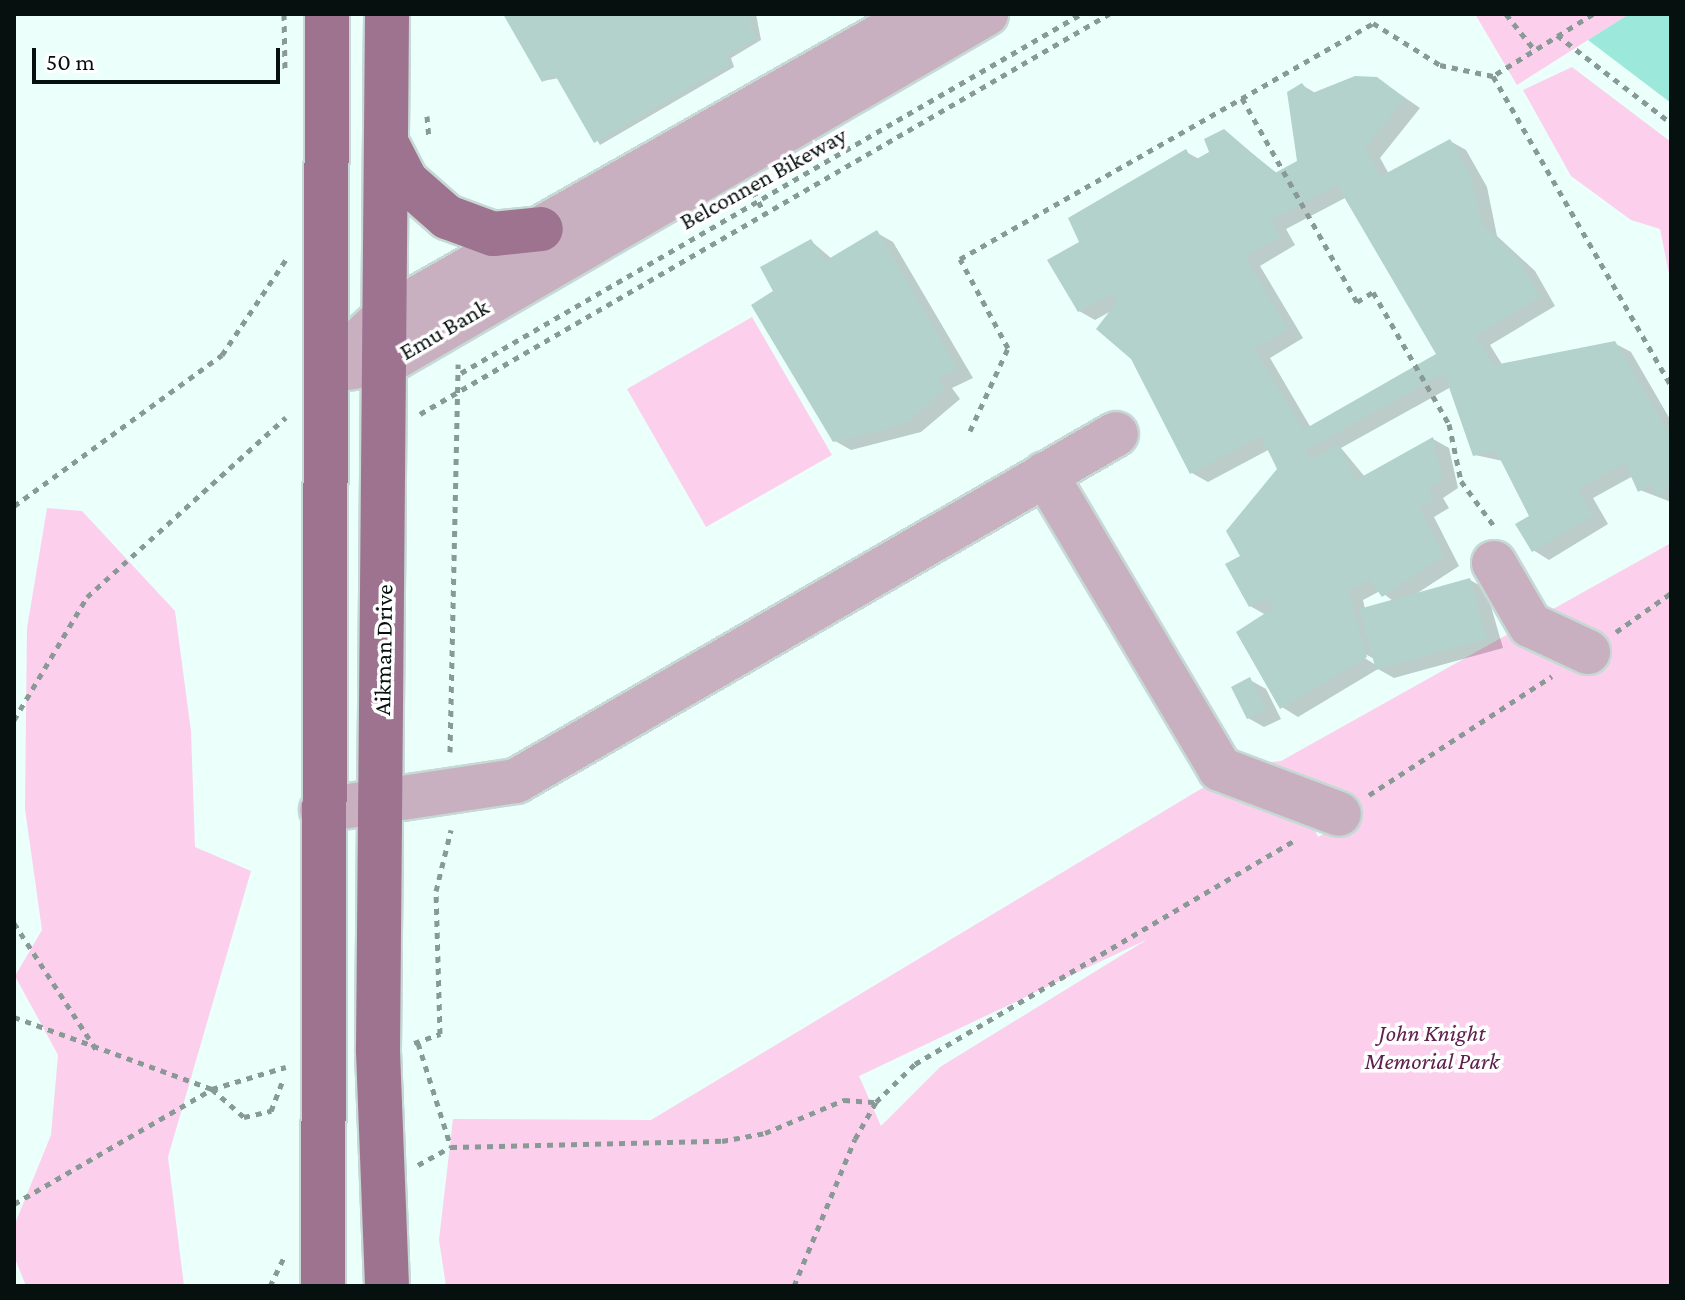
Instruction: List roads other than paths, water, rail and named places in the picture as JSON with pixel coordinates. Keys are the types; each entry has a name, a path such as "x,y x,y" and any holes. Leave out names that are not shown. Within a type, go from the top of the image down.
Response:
{"main road":[{"path":"323,1286 322,810 327,14"},
{"name":"Aikman Drive","path":"387,14 387,362 378,1049 387,1286"},
{"path":"387,144 406,181 447,217 493,234 541,229"}],"street":[{"name":"Emu Bank","path":"327,371 386,316 919,14"},
{"name":"Emu Bank","path":"327,371 387,362 986,14"},
{"path":"322,810 450,796 516,781 1116,434"},
{"path":"1045,474 1220,769 1339,814"},
{"path":"1494,563 1530,625 1588,652"}],"park label":[{"name":"John Knight Memorial Park","path":"1432,1047"}]}
